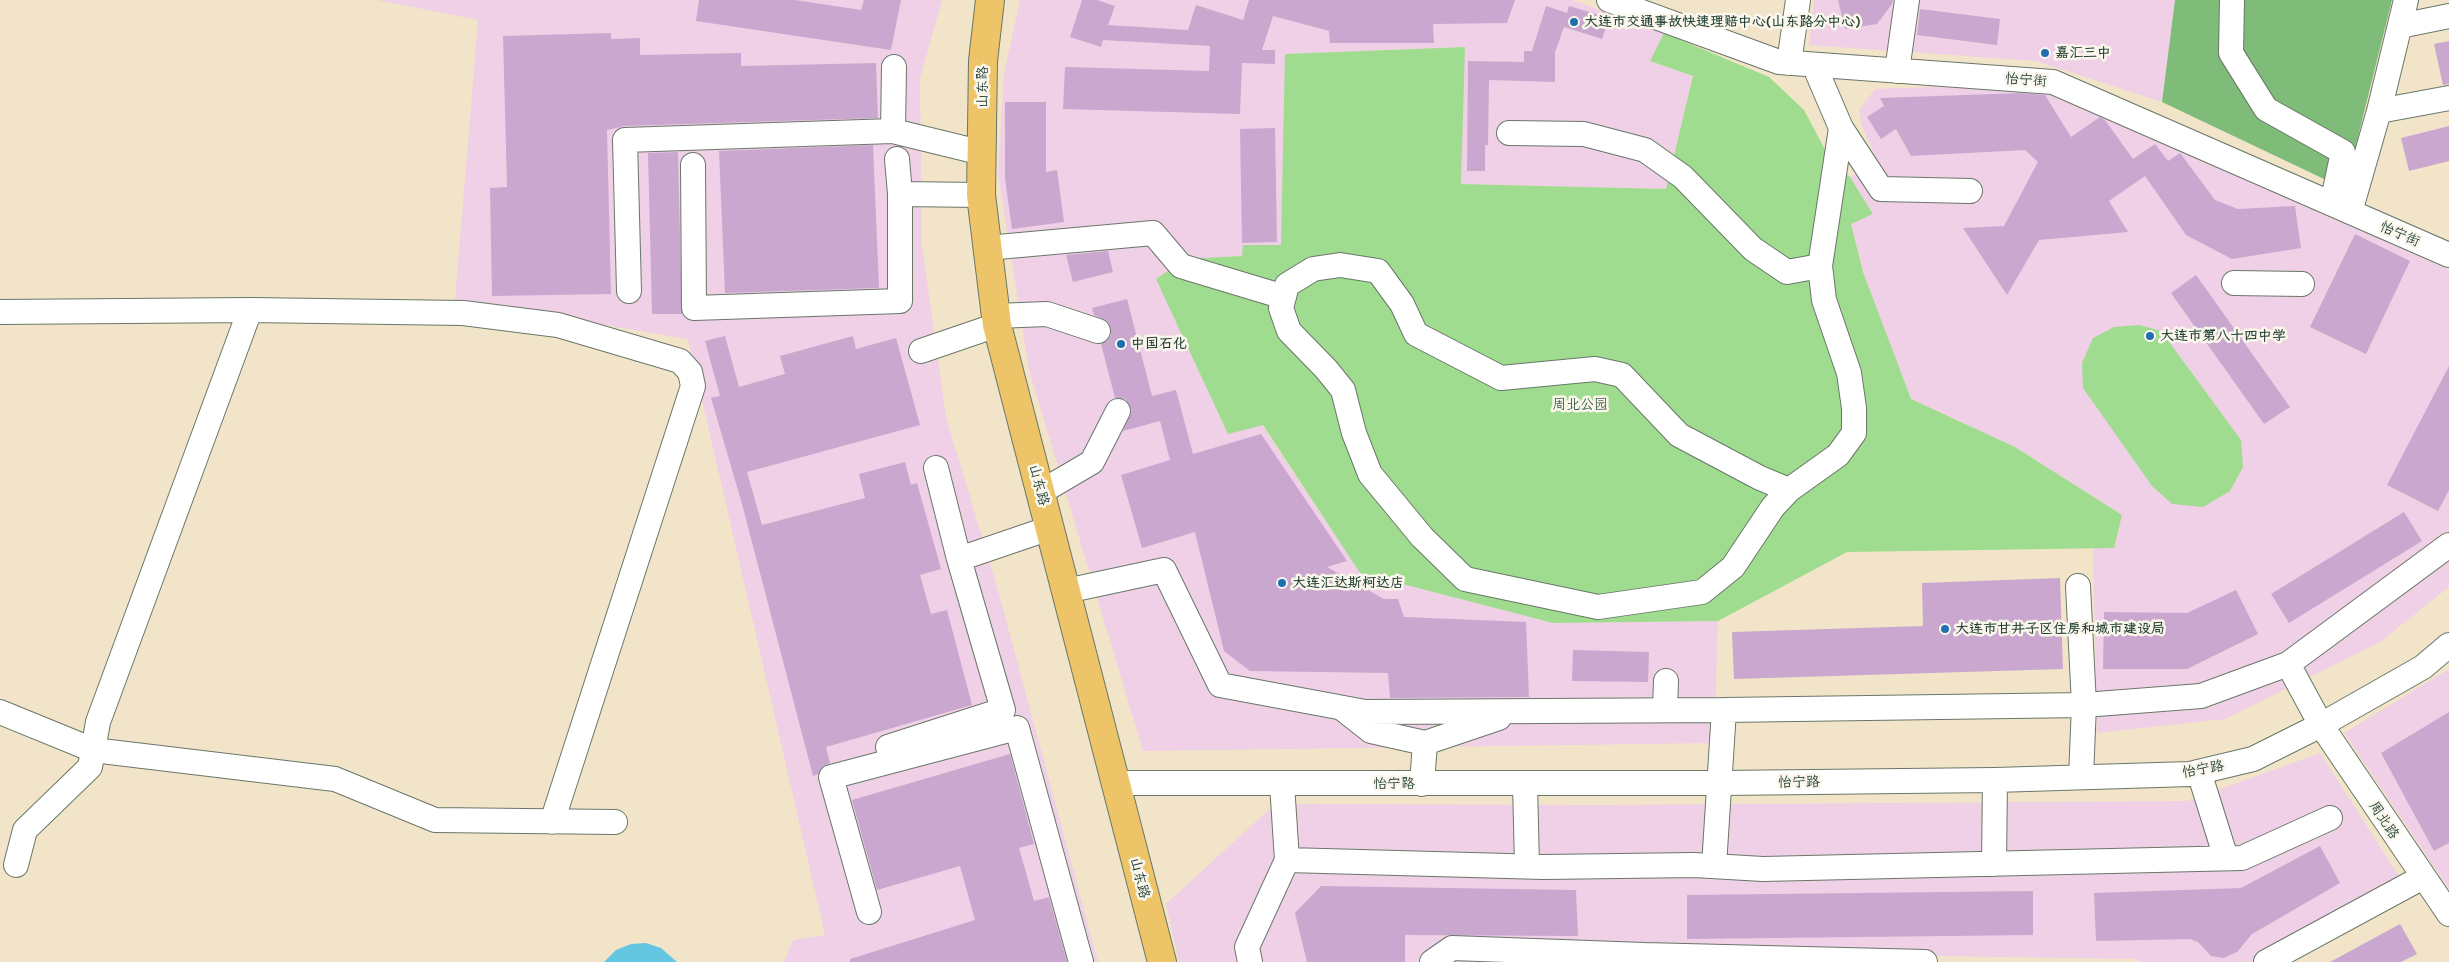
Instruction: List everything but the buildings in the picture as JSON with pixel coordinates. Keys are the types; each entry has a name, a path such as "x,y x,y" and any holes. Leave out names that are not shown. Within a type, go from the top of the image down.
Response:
{"main road":[{"name":"山东路","path":"990,0 983,60 981,195 996,320 1162,962"}],"street":[{"name":"怡宁街","path":"1609,0 1779,62 2053,82 2449,256"},
{"path":"1789,63 1798,0"},
{"path":"1897,71 1907,0"},
{"path":"2232,0 2231,54 2266,109 2343,152 2341,208"},
{"path":"2341,208 2379,111 2406,0"},
{"path":"2400,26 2449,16"},
{"path":"1814,65 1840,128 1881,190 1970,191"},
{"path":"893,131 894,67"},
{"path":"2379,111 2449,98"},
{"path":"1789,490 1760,478 1679,435 1622,375 1595,369 1501,378 1416,334 1402,304 1378,271 1340,265 1313,269 1287,285 1281,308 1289,331 1343,390 1354,433 1370,474 1422,537 1465,579 1598,608 1702,592 1733,567 1773,507 1789,490 1838,455 1854,433 1854,408 1849,373 1824,300 1820,266 1840,128"},
{"path":"629,291 626,140 893,131 983,153"},
{"path":"1509,133 1584,134 1646,150 1683,177 1753,249 1788,272 1820,266"},
{"path":"693,165 694,308 900,301 900,194 897,159"},
{"path":"900,194 981,195"},
{"path":"987,248 1153,233 1181,266 1284,297"},
{"path":"2234,282 2302,284"},
{"path":"0,312 250,310 463,313 558,325 680,361 690,372 693,386 552,822"},
{"path":"16,865 25,830 90,767 98,722 250,310"},
{"path":"922,351 996,320 1047,314 1098,331"},
{"path":"1040,492 1092,462 1118,411"},
{"path":"853,758 1002,710 936,468"},
{"path":"960,559 1050,528"},
{"path":"1066,591 1164,570 1220,685 1364,712 2084,705 2201,696 2288,664 2449,545"},
{"path":"2078,586 2084,705 2081,777"},
{"name":"怡宁路","path":"1115,783 1720,783 1996,780 2199,772 2253,759 2321,725 2423,667 2447,651"},
{"name":"周北路","path":"2288,664 2321,725 2422,877 2449,914"},
{"path":"1665,710 1666,681"},
{"path":"1342,708 1371,731 1426,743 1518,711"},
{"path":"1714,866 1724,710"},
{"path":"0,712 93,750 335,779 435,820 615,822"},
{"path":"869,912 831,778 1017,728 1081,962"},
{"path":"1422,784 1426,743"},
{"path":"2199,772 2226,858"},
{"path":"1994,864 1996,780"},
{"path":"1525,783 1527,866"},
{"path":"1250,962 1247,946 1287,860 1282,784"},
{"path":"1287,860 1527,866 1714,866 1763,869 2242,858 2330,818"},
{"path":"2266,962 2422,877"},
{"path":"1432,962 1452,948 1645,959 1925,962"}],"shaded area":[{"path":"377,0 942,0 920,78 922,246 946,417 998,590 1098,962 784,962 793,940 825,935 688,339 455,300 478,20"},
{"path":"1020,0 1572,0 1664,33 1650,61 1693,76 1666,189 1461,184 1464,47 1286,54 1281,245 1243,245 1243,256 1185,259 1262,425 1360,573 1553,623 1718,621 1714,743 1143,751 1029,370 998,174 1004,74"},
{"name":"嘉汇三中","path":"1814,0 2175,0 2162,102 2036,61 1809,45"},
{"name":"大连市第八十四中学","path":"2038,83 2449,270 2449,587 2380,642 2225,719 2097,733 2093,548 2114,548 2122,515 2015,447 1911,399 1863,272 1851,224 1873,214 1850,177 1877,160 1862,126 1859,110 1875,89"},
{"path":"2449,669 2449,889 2344,733"},
{"path":"2320,753 2401,879 2250,962 2142,962 2133,959 1602,951 1478,951 1471,962 1179,962 1166,904 1275,804 1601,805 2187,801"}],"green space":[{"path":"2175,0 2392,0 2345,189 2162,102"},
{"name":"周北公园","path":"1664,33 1769,77 1804,110 1831,161 1850,177 1873,214 1851,224 1863,272 1911,399 2015,447 2122,515 2114,548 1847,552 1718,621 1553,623 1360,573 1263,425 1228,434 1156,279 1185,259 1242,256 1243,245 1281,245 1285,54 1465,47 1461,184 1666,189 1693,76 1650,61"},
{"path":"2139,325 2161,331 2241,440 2243,467 2230,491 2203,507 2172,504 2152,486 2083,388 2082,363 2093,338 2114,327"}],"water":[{"path":"646,943 661,948 677,962 604,962 616,950 631,944"}],"place":[{"name":"大连市交通事故快速理赔中心(山东路分中心)","path":"1574,22"},
{"name":"嘉汇三中","path":"2045,53"},
{"name":"大连市第八十四中学","path":"2150,336"},
{"name":"中国石化","path":"1121,344"},
{"name":"大连汇达斯柯达店","path":"1282,583"},
{"name":"大连市甘井子区住房和城市建设局","path":"1945,629"}]}
